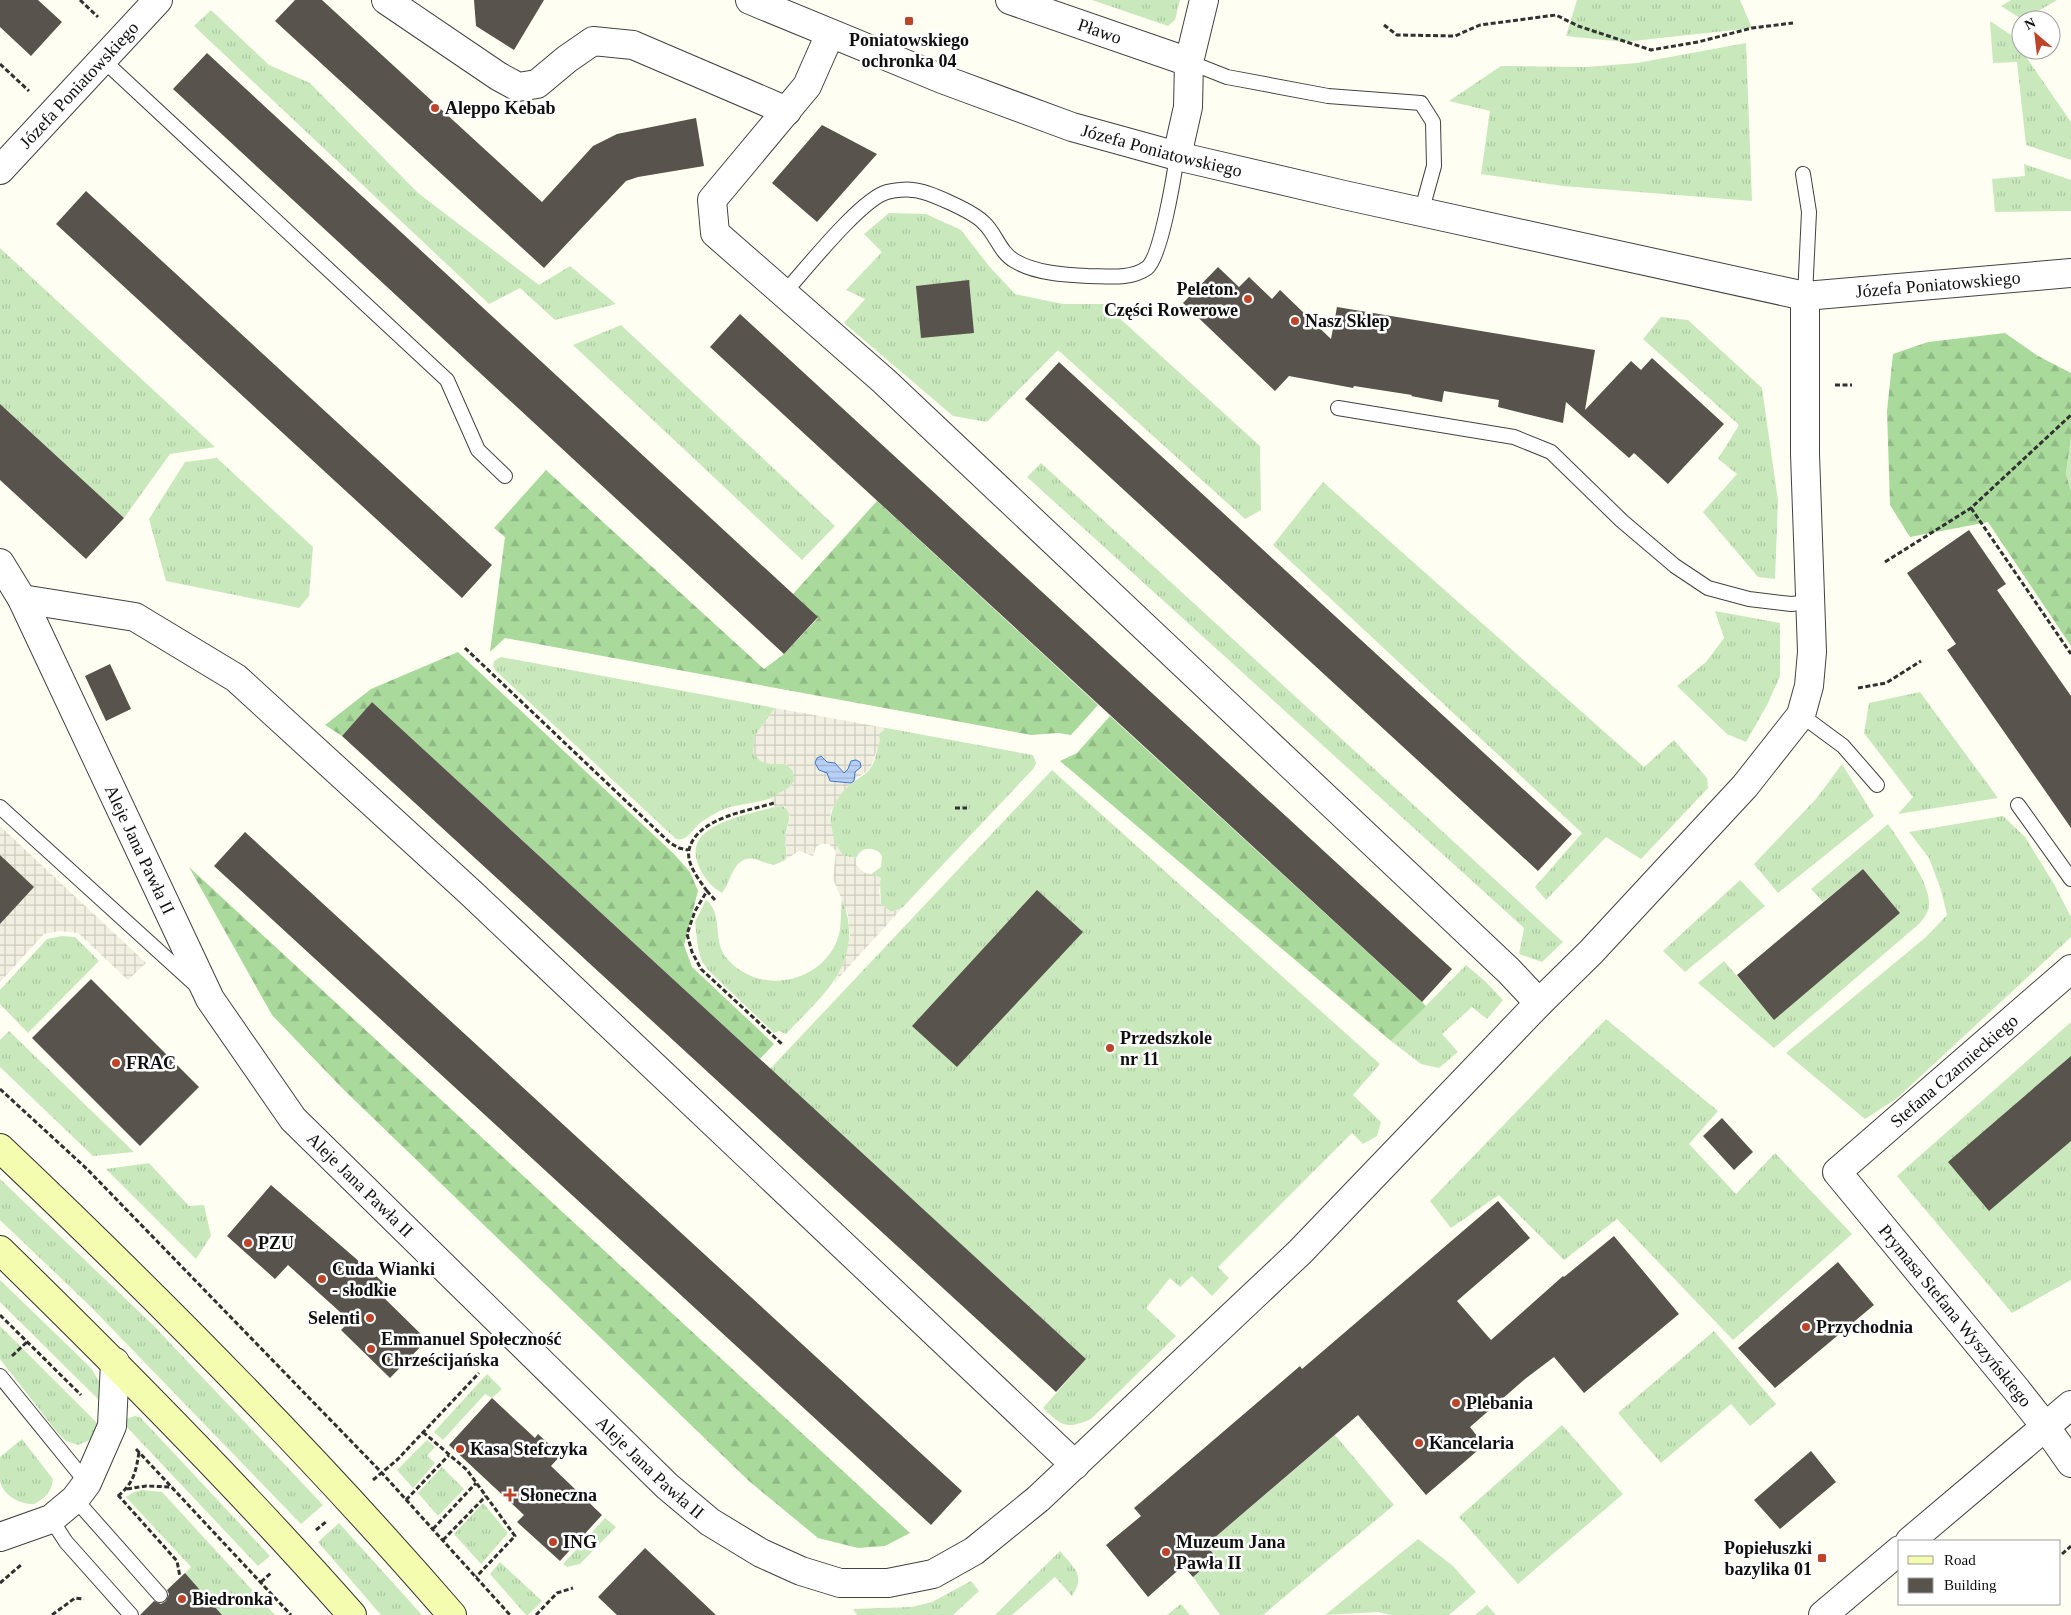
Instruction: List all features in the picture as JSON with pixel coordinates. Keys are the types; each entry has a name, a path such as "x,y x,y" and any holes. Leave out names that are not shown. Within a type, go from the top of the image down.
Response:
{"main road":[{"path":"0,1148 118,1260 344,1493 452,1615"},
{"path":"0,1250 114,1362 294,1549 352,1615"}],"street":[{"name":"Józefa Poniatowskiego","path":"0,170 158,0"},
{"path":"386,0 518,88 537,84 567,59 593,41 633,45 787,111"},
{"name":"Józefa Poniatowskiego","path":"750,0 1006,104 1072,127 1177,156 1421,213 1805,296 2071,273"},
{"name":"Pławo","path":"1010,0 1189,62"},
{"path":"1177,156 1188,107 1189,62 1204,0"},
{"path":"830,34 807,86 712,200 715,233 785,292 884,381 1508,971 1539,1003"},
{"path":"1801,715 1809,686 1811,661 1811,602 1805,454 1805,296"},
{"name":"Aleje Jana Pawła II","path":"0,563 22,599 210,999 293,1119 667,1486 710,1522 761,1554 801,1571 840,1583 888,1583 933,1574 974,1551 1038,1499 1300,1252 1539,1003 1592,952 1745,786 1801,715"},
{"path":"22,599 135,617 236,678 470,892 1075,1465"},
{"name":"Stefana Czarnieckiego","path":"1837,1172 2071,969"},
{"name":"Prymasa Stefana Wyszyńskiego","path":"1837,1172 2046,1426 2071,1462"},
{"path":"0,1537 51,1519 81,1491 112,1426 114,1362"},
{"path":"1911,1540 2071,1405"},
{"path":"1823,1615 1898,1552"}],"lane":[{"path":"102,59 448,380 478,450 505,476"},
{"path":"1189,62 1227,77 1328,96 1421,103 1433,122 1434,166 1421,213"},
{"path":"785,292 860,209 886,192 914,190 968,210 986,224 998,243 1013,260 1033,269 1078,275 1129,276 1148,267 1156,251 1169,202 1177,156"},
{"path":"1803,174 1808,212 1805,296"},
{"path":"1338,408 1514,437 1542,448 1551,452 1622,521 1675,566 1708,588 1749,599 1791,604 1811,602"},
{"path":"1801,715 1843,746 1877,784"},
{"path":"2018,805 2071,879"},
{"path":"0,807 210,999"},
{"path":"0,1376 81,1491 160,1595"},
{"path":"51,1519 66,1542 131,1615"}],"path":[{"path":"80,0 98,17"},
{"path":"1384,25 1397,35 1455,36 1480,25 1556,15 1578,26 1651,50 1698,42 1752,28 1793,23"},
{"path":"0,64 29,91"},
{"path":"1885,562 1971,508 2071,415"},
{"path":"1971,508 2071,654"},
{"path":"464,648 670,843 688,850"},
{"path":"1858,688 1886,683 1921,661"},
{"path":"715,900 707,891 691,863 688,850 703,829 718,819 774,803"},
{"path":"955,808 967,808"},
{"path":"707,891 695,911 687,934 692,952 701,969 782,1044"},
{"path":"0,1089 87,1169 406,1500 510,1615"},
{"path":"0,1314 139,1452 291,1615"},
{"path":"423,1432 467,1470 515,1536 476,1577"},
{"path":"127,1489 136,1473 139,1452"},
{"path":"406,1500 449,1455"},
{"path":"433,1529 476,1483"},
{"path":"112,1502 127,1489 140,1486 172,1487"},
{"path":"118,1495 177,1561 180,1577"},
{"path":"443,1540 486,1496"},
{"path":"2062,1554 2071,1546"},
{"path":"536,1615 556,1593 573,1588"},
{"path":"52,1615 75,1598 84,1599 89,1602"}],"green space":[{"path":"1092,0 1180,0 1175,20 1168,26"},
{"path":"1577,0 1740,0 1752,28 1624,42 1566,36"},
{"path":"2011,0 2057,0 2040,10 2011,10 2011,12 2001,6"},
{"path":"211,10 269,65 310,83 418,193 539,285 570,266 616,304 555,320 520,288 489,304 194,26"},
{"path":"1990,21 2011,35 2011,60 2028,60 2071,122 2071,160 2026,145 2017,62 1993,63"},
{"path":"1746,43 1752,201 1563,186 1481,174 1490,111 1449,101 1501,66 1587,67 1637,63"},
{"path":"2024,164 2071,180 2071,211 1995,212 1992,179 2025,176"},
{"path":"889,213 926,214 961,230 989,266 1015,294 1063,304 1104,304 1260,446 1261,510 1245,519 1058,350 987,422 953,416 844,323 865,299 846,290 882,252 864,234"},
{"path":"0,248 215,447 170,454 124,518 0,404"},
{"path":"1661,317 1688,320 1762,388 1778,501 1775,579 1758,577 1703,512 1737,474 1718,459 1739,425 1643,339"},
{"path":"621,325 835,526 802,560 573,345"},
{"path":"2005,333 2038,356 2071,373 2071,437 2066,474 2071,491 2071,646 1988,522 1910,537 1890,505 1887,411 1893,354 1928,342"},
{"path":"2071,437 2071,491 2066,474"},
{"path":"217,458 313,547 309,596 299,608 166,581 149,519 185,462"},
{"path":"1041,463 1563,942 1542,962 1519,954 1524,928 1027,477"},
{"path":"546,470 764,669 784,654 818,618 793,594 877,501 1098,705 1071,735 1058,733 1031,735 505,638 490,652 505,537 494,528"},
{"path":"1323,482 1644,767 1674,740 1707,778 1708,788 1641,859 1606,837 1546,900 1535,887 1582,833 1273,545"},
{"path":"1715,611 1780,623 1780,676 1767,705 1746,742 1727,734 1677,686 1706,662 1724,638"},
{"path":"458,652 674,854 690,872 698,891 684,945 692,967 774,1044 760,1059 372,702 342,736 325,725 371,689"},
{"path":"501,657 775,708 754,737 770,764 780,763 791,768 794,781 782,794 724,809 703,821 684,838 676,839 496,671 493,666 494,661"},
{"path":"1920,692 1998,798 1898,814 1913,797 1864,733 1869,703"},
{"path":"1110,716 1426,1006 1391,1041 1060,761 1077,753"},
{"path":"886,728 1033,755 1036,763 1034,768 902,908 891,912 881,904 880,884 876,875 870,875 881,867 882,856 875,850 866,849 860,852 856,858 844,856 833,839 831,830 832,811 835,803 840,794 864,775 874,763 879,734"},
{"path":"1842,764 1874,816 1778,893 1754,864 1816,799"},
{"name":"Przedszkole nr 11","path":"1052,770 1380,1064 1353,1095 1381,1122 1377,1136 1363,1144 1352,1133 1218,1267 1229,1278 1212,1296 1192,1276 1180,1287 1170,1278 1146,1308 1176,1336 1091,1419 1070,1425 1055,1419 1043,1408 1086,1359 770,1069"},
{"path":"781,805 788,810 789,814 785,835 785,860 774,865 755,859 742,861 734,870 722,893 710,884 698,864 696,850 700,838 710,829 723,822"},
{"path":"2003,816 2025,837 2054,884 2071,917 2071,937 1896,1099 1865,1119 1786,1053 1926,937 1947,915 1941,890 1929,858 1909,832"},
{"path":"1888,824 1913,862 1925,885 1929,904 1927,912 1919,924 1774,1048 1698,983 1724,961 1774,1019 1900,913 1863,869 1823,902 1811,889"},
{"path":"189,867 910,1533 885,1546 858,1548 818,1538 749,1481 343,1089 272,1015"},
{"path":"1740,880 1765,906 1685,972 1663,951"},
{"path":"842,898 848,921 849,941 845,958 838,974 828,989 786,1034 779,1031 774,1033 710,972 702,962 698,948 695,922 706,900 714,912 719,942 725,956 737,968 751,976 766,980 782,980 797,977 812,970 824,960 834,947 840,929"},
{"path":"62,936 75,937 99,961 28,1033 0,1004 0,990 47,939"},
{"path":"1466,965 1503,1000 1487,1019 1472,1007 1442,1034 1458,1052 1439,1068 1421,1064 1391,1041"},
{"path":"1606,1019 1718,1111 1689,1144 1736,1194 1775,1153 1852,1234 1733,1340 1617,1219 1564,1260 1499,1195 1451,1228 1430,1201"},
{"path":"2071,1022 2071,1280 2012,1313 1897,1176"},
{"path":"9,1031 134,1152 93,1156 0,1067 0,1040"},
{"path":"149,1163 189,1206 204,1205 211,1236 196,1259 106,1169"},
{"path":"0,1179 153,1325 323,1505 301,1524 90,1306 0,1220"},
{"path":"0,1280 91,1368 99,1381 100,1401 0,1302"},
{"path":"0,1326 98,1424 94,1438 78,1445 66,1441 57,1432 0,1359"},
{"path":"1714,1331 1776,1404 1750,1426 1731,1404 1661,1463 1618,1413"},
{"path":"487,1374 502,1389 492,1398 485,1394 443,1440 434,1432"},
{"path":"135,1416 140,1417 270,1556 258,1566 124,1424 125,1419"},
{"path":"1562,1425 1623,1494 1518,1584 1459,1517"},
{"path":"1335,1435 1394,1505 1263,1615 1220,1615 1193,1577 1216,1557 1206,1545"},
{"path":"22,1439 53,1479 47,1495 34,1504 23,1503 8,1495 0,1481 0,1457"},
{"path":"427,1440 435,1447 427,1456 435,1463 413,1488 397,1470"},
{"path":"442,1467 464,1489 438,1516 418,1493"},
{"path":"142,1490 162,1492 275,1615 222,1615 185,1573 191,1567 126,1497"},
{"path":"483,1503 508,1533 481,1564 454,1534"},
{"path":"605,1518 616,1527 580,1564 567,1567 563,1564"},
{"path":"339,1523 422,1615 381,1615 318,1542"},
{"path":"1418,1539 1453,1566 1476,1592 1449,1615 1391,1615 1378,1612 1325,1615"},
{"path":"1060,1551 1074,1567 1078,1577 1076,1589 1072,1596 1055,1577 1012,1615 995,1615"},
{"path":"500,1562 542,1601 528,1615 490,1574"},
{"path":"971,1581 979,1591 953,1615 857,1615 853,1609 912,1607 932,1602"},
{"path":"1181,1604 1190,1615 1167,1615"},
{"path":"1487,1605 1496,1615 1475,1615"}],"shaded area":[{"path":"775,708 886,728 879,734 880,741 870,769 854,780 839,796 831,811 830,820 834,839 841,853 844,856 856,858 856,865 865,873 881,878 879,892 881,904 891,912 902,908 834,983 845,960 850,936 848,914 833,879 836,851 829,844 820,844 816,847 813,856 799,851 785,860 787,853 785,838 790,816 785,806 775,807 771,798 791,786 794,781 793,771 786,764 770,764 760,761 753,753 754,737"},
{"path":"0,826 146,963 128,980 78,933 59,931 44,934 0,982 0,924 34,887 0,855"}],"water":[{"path":"821,756 827,762 835,763 844,773 851,761 856,760 860,762 861,767 855,772 854,781 851,783 830,781 827,773 819,770 815,763 817,758"}],"building":[{"path":"0,0 38,0 62,22 31,56 0,27"},
{"path":"295,0 322,0 542,202 593,146 617,134 696,118 704,166 638,177 626,181 544,268 275,21"},
{"path":"474,0 544,0 514,50 476,26"},
{"path":"207,53 818,617 784,654 173,89"},
{"path":"822,125 877,154 817,222 772,183"},
{"path":"86,191 492,565 462,598 56,224"},
{"path":"1218,267 1239,287 1249,277 1272,299 1280,290 1331,339 1337,307 1595,350 1585,410 1631,361 1641,370 1652,358 1724,424 1668,484 1634,453 1629,458 1566,402 1563,423 1498,407 1499,400 1444,391 1442,402 1412,395 1354,386 1353,388 1289,376 1275,391 1183,303"},
{"path":"969,280 974,333 921,338 916,286"},
{"path":"740,314 1452,969 1422,1002 710,347"},
{"path":"1059,362 1572,834 1538,871 1025,399"},
{"path":"0,404 124,518 86,559 0,480"},
{"path":"1969,530 2006,584 1997,590 2071,696 2071,828 1947,650 1956,644 1907,573"},
{"path":"110,664 131,709 106,721 85,676"},
{"path":"372,702 1086,1359 1056,1392 342,736"},
{"path":"245,832 962,1491 931,1525 214,866"},
{"path":"0,855 34,887 0,924"},
{"path":"1863,869 1900,913 1774,1020 1737,975"},
{"path":"1037,890 1083,932 957,1067 912,1026"},
{"name":"FRAC","path":"91,979 199,1087 140,1146 32,1038"},
{"path":"2071,1056 2071,1141 1989,1211 1948,1162"},
{"path":"1722,1118 1753,1152 1734,1170 1703,1136"},
{"path":"271,1185 384,1283 377,1291 427,1340 390,1378 341,1330 350,1321 288,1265 275,1279 227,1236"},
{"path":"1498,1201 1530,1238 1457,1301 1491,1340 1563,1276 1614,1236 1679,1314 1584,1393 1554,1357 1525,1379 1470,1427 1484,1445 1426,1495 1358,1415 1206,1545 1216,1557 1193,1577 1183,1566 1148,1597 1106,1545 1141,1516 1134,1508 1300,1366 1302,1369"},
{"name":"Przychodnia","path":"1838,1262 1874,1305 1775,1388 1738,1348"},
{"path":"492,1398 535,1438 538,1434 561,1455 551,1466 602,1515 560,1561 517,1522 524,1515 449,1445"},
{"path":"1811,1451 1836,1482 1780,1529 1754,1500"},
{"path":"645,1548 716,1615 617,1615 598,1597"},
{"name":"Biedronka","path":"185,1573 222,1615 140,1615 154,1601 161,1604 166,1601 169,1594 167,1590"}],"place":[{"name":"Poniatowskiego ochronka 04","path":"909,21"},
{"name":"Aleppo Kebab","path":"435,108"},
{"name":"Peleton. Części Rowerowe","path":"1248,299"},
{"name":"Nasz Sklep","path":"1295,321"},
{"name":"Przedszkole nr 11","path":"1110,1048"},
{"name":"FRAC","path":"116,1063"},
{"name":"PZU","path":"248,1243"},
{"name":"Cuda Wianki - słodkie","path":"322,1279"},
{"name":"Selenti","path":"370,1318"},
{"name":"Przychodnia","path":"1806,1327"},
{"name":"Emmanuel Społeczność Chrześcijańska","path":"371,1349"},
{"name":"Plebania","path":"1456,1403"},
{"name":"Kancelaria","path":"1419,1443"},
{"name":"Kasa Stefczyka","path":"460,1449"},
{"name":"Słoneczna","path":"510,1495"},
{"name":"ING","path":"553,1542"},
{"name":"Muzeum Jana Pawła II","path":"1166,1552"},
{"name":"Popiełuszki bazylika 01","path":"1822,1558"},
{"name":"Biedronka","path":"182,1599"}]}
